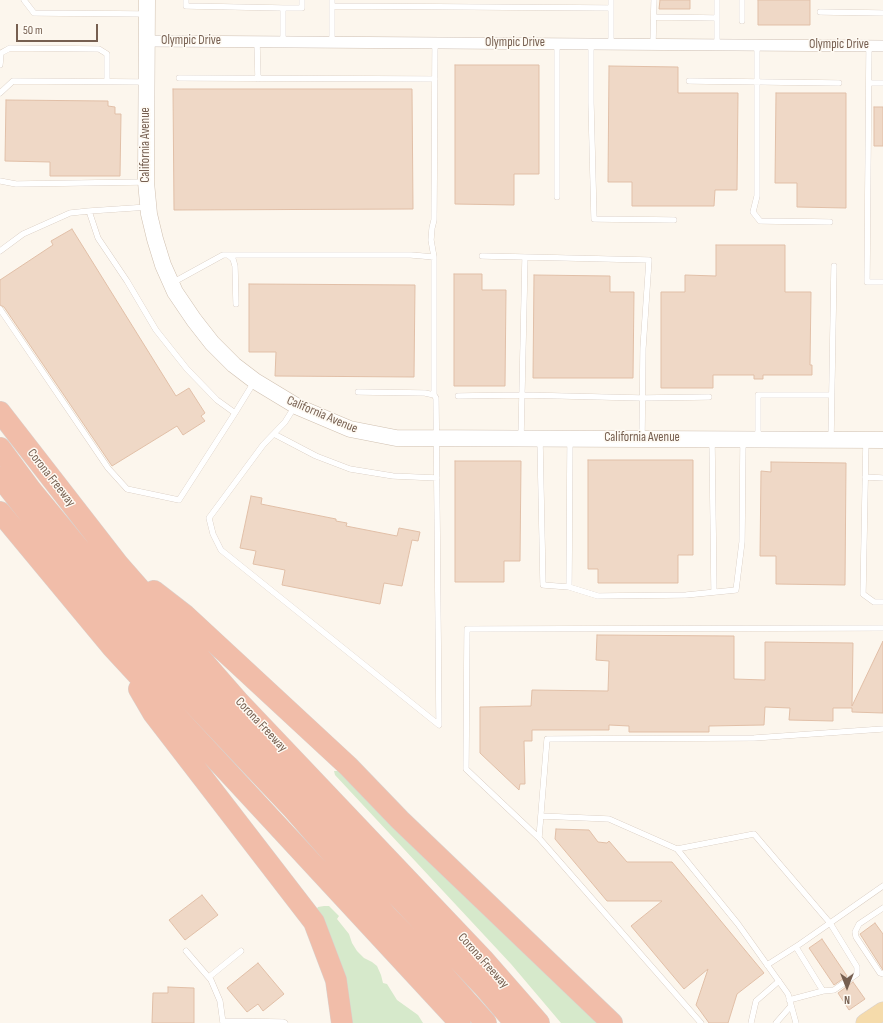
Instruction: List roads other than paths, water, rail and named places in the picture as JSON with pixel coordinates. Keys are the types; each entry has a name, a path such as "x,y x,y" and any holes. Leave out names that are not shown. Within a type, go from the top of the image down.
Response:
{"highway":[{"name":"Corona Freeway","path":"0,412 118,564 238,702 483,959 539,1023"},
{"path":"0,448 31,490 82,552 207,695 484,988 515,1023"},
{"path":"0,476 80,579 134,641 293,809 386,915 432,962 486,1023"},
{"path":"0,512 112,647 460,1023"},
{"path":"118,564 185,615 348,766 400,820 612,1023"},
{"path":"112,647 153,713 314,922 336,980 342,1023"}],"main road":[{"name":"California Avenue","path":"147,7 146,182 148,207 155,239 163,265 175,292 212,343 234,365 255,381 295,406 350,429 396,438 540,437 883,440"},
{"path":"865,1023 883,1011"}],"street":[{"name":"Olympic Drive","path":"147,41 883,46"}],"lane":[{"path":"24,0 34,13 147,7"},
{"path":"186,0 186,6 254,8 302,8 302,0"},
{"path":"254,0 254,8"},
{"path":"611,0 611,44"},
{"path":"654,0 654,44"},
{"path":"717,0 717,45"},
{"path":"742,0 742,20"},
{"path":"332,42 332,3 611,8"},
{"path":"283,8 283,42"},
{"path":"820,12 883,13"},
{"path":"654,17 717,18"},
{"path":"257,42 258,79"},
{"path":"295,406 285,422 263,445 209,518 212,534 221,550 439,725 436,398 434,395 434,257 431,240 434,220 435,43"},
{"path":"557,44 557,197"},
{"path":"591,44 594,219 674,220"},
{"path":"757,45 757,196 753,212 760,221 830,222"},
{"path":"869,46 867,282 883,282"},
{"path":"0,65 1,53 10,48 99,49 106,54 107,81"},
{"path":"179,78 435,79"},
{"path":"0,93 14,81 146,82"},
{"path":"689,81 839,83"},
{"path":"869,83 883,83"},
{"path":"0,181 16,184 146,182"},
{"path":"0,251 23,234 70,213 148,207"},
{"path":"89,211 98,238 127,281 156,330 187,369 217,400 236,413"},
{"path":"172,283 223,255 411,255 434,257"},
{"path":"228,255 233,260 235,266 236,304"},
{"path":"482,256 649,260 643,348 642,438"},
{"path":"522,437 524,257"},
{"path":"831,439 834,266"},
{"path":"0,310 108,468 127,489 179,500 236,413 255,381"},
{"path":"358,392 425,393 434,395"},
{"path":"458,396 522,395 642,398 709,397"},
{"path":"540,437 543,585 569,587 598,596 686,595 736,590 742,542 751,439 758,395 831,395"},
{"path":"274,434 316,456 350,469 394,476 437,478"},
{"path":"569,587 570,438"},
{"path":"712,438 714,592"},
{"path":"866,440 864,594 874,602 883,602"},
{"path":"865,477 883,478"},
{"path":"701,1023 539,838 466,769 467,629 883,628"},
{"path":"539,838 548,739 754,738 883,729"},
{"path":"541,816 609,819 677,849 738,924 788,994 790,1007 796,1023"},
{"path":"677,849 754,834 830,923 858,971 857,974 834,990 823,991 789,1000"},
{"path":"767,965 796,947 883,886"},
{"path":"883,908 859,924 855,932 856,937 880,973 883,974"},
{"path":"796,947 823,991"},
{"path":"186,951 209,977 220,1001 223,1022 286,1023"},
{"path":"209,977 241,951"},
{"path":"751,1023 756,1001 779,981"},
{"path":"776,1023 790,1007"}]}
